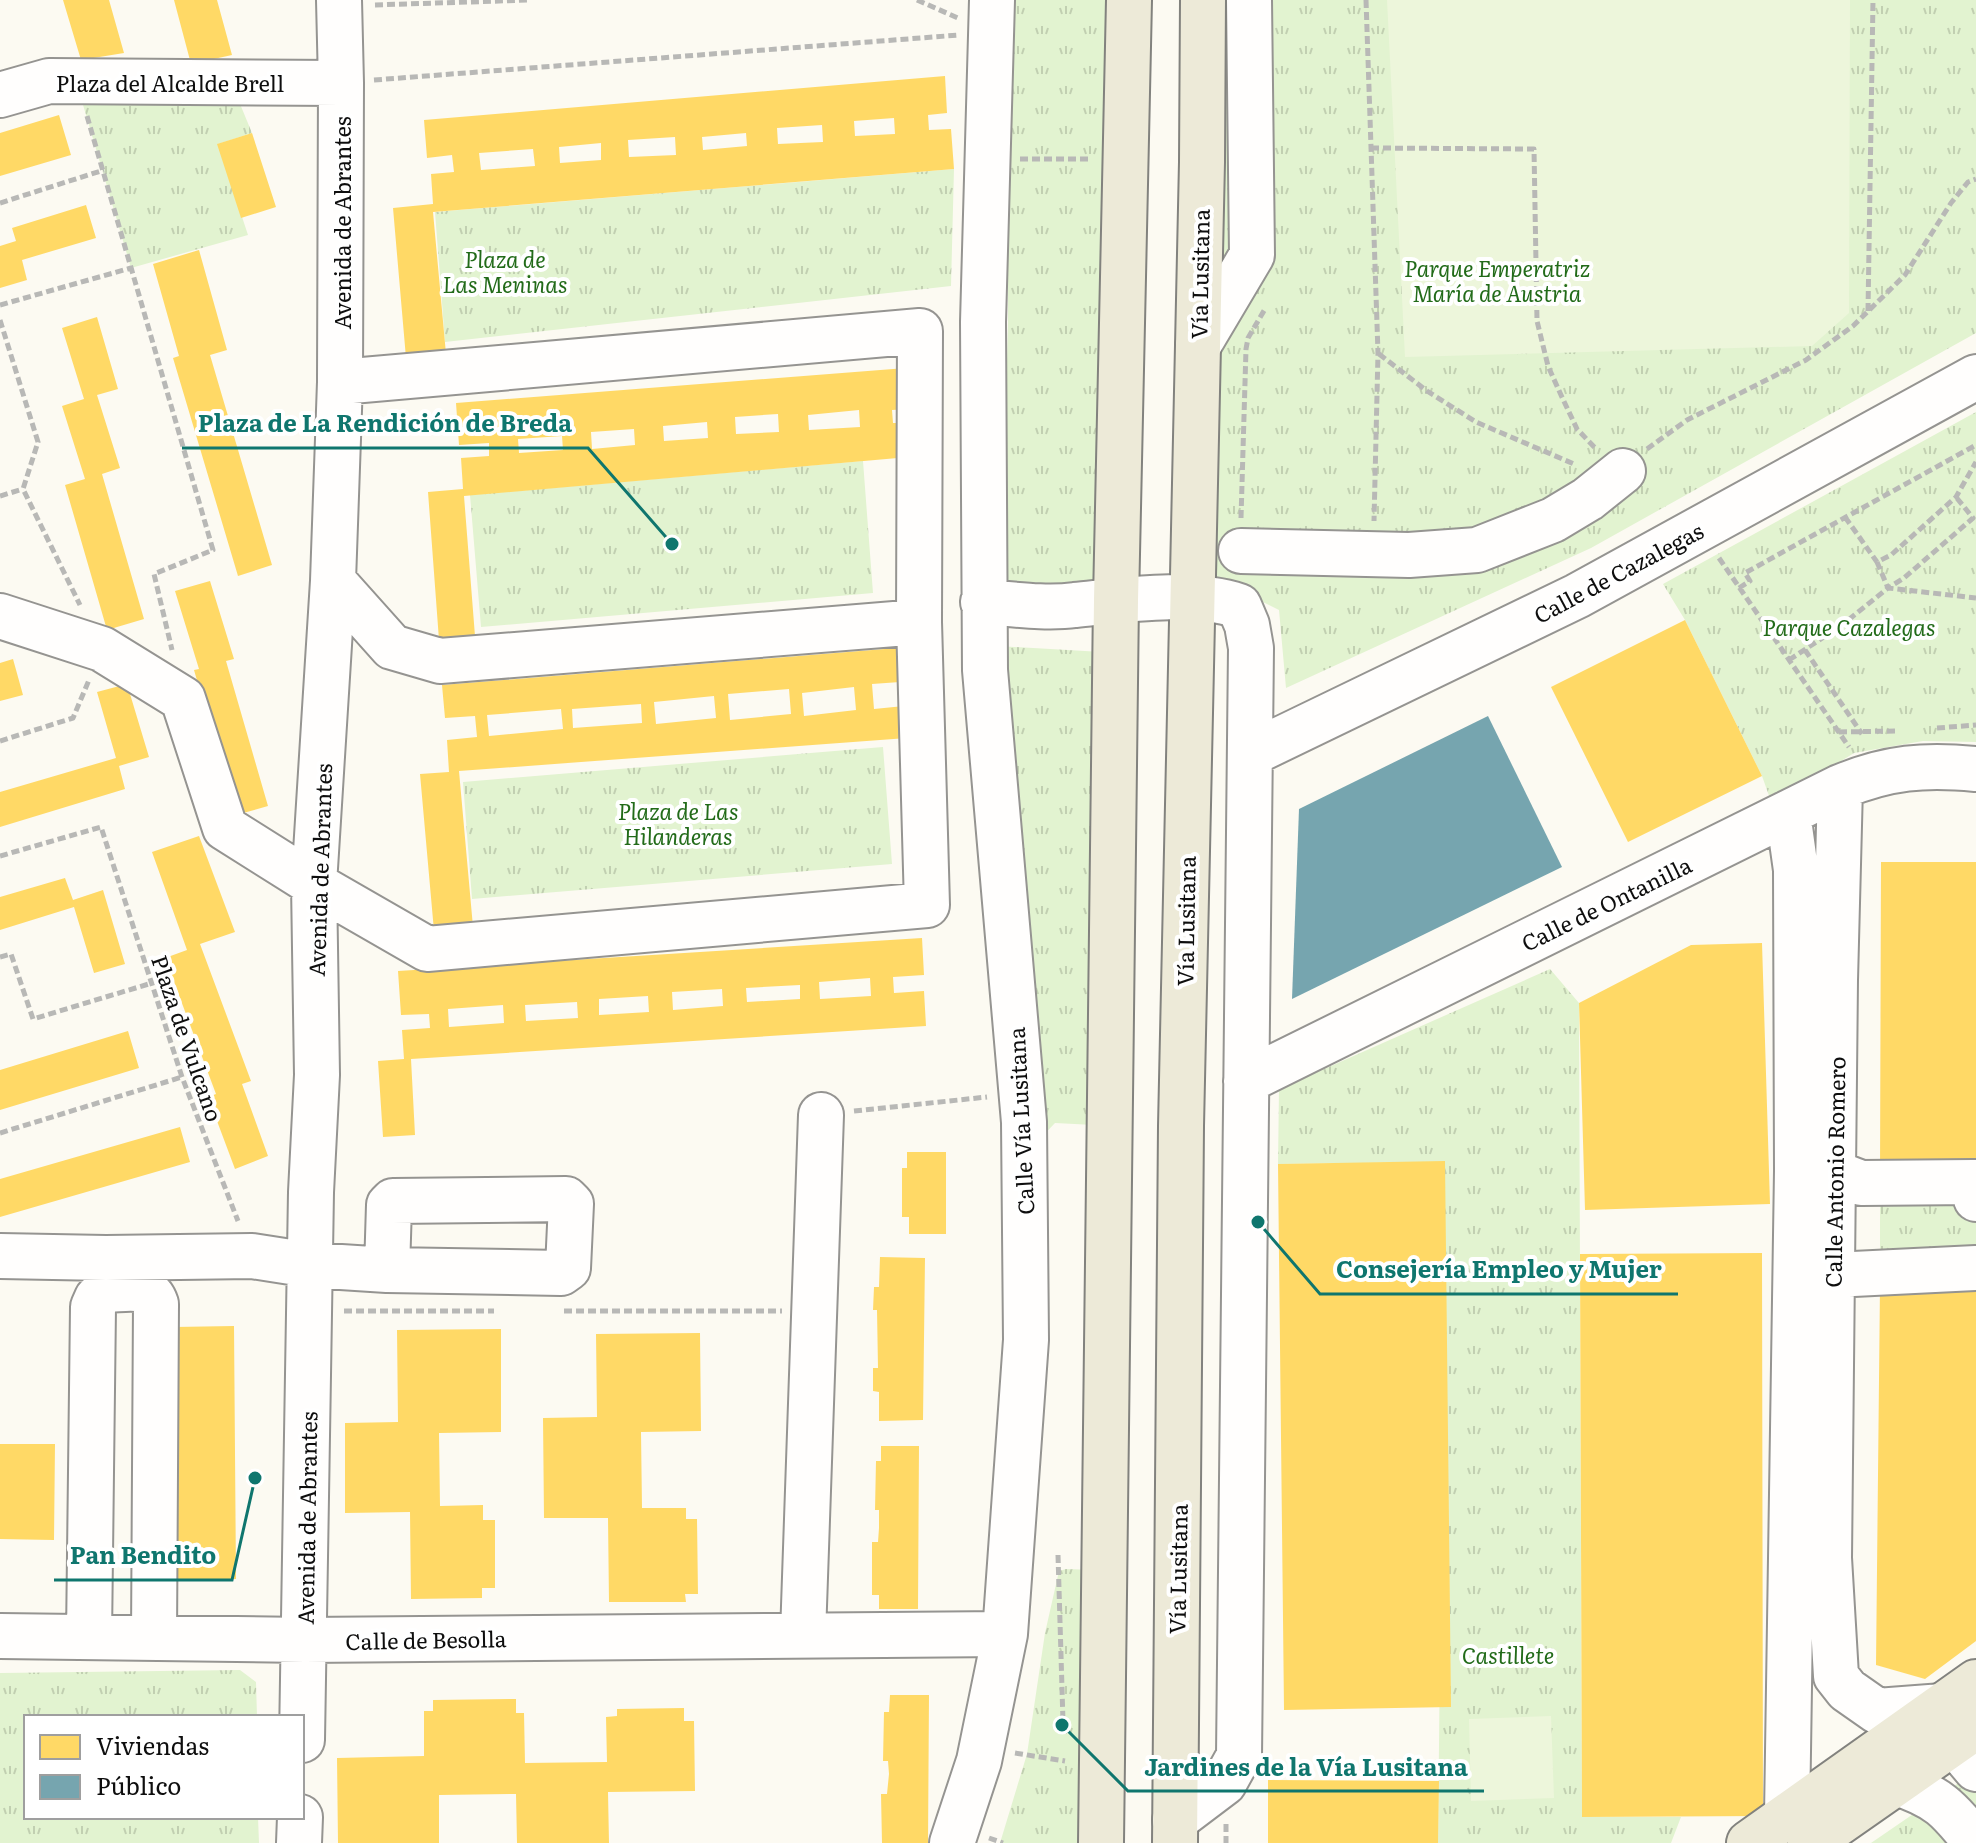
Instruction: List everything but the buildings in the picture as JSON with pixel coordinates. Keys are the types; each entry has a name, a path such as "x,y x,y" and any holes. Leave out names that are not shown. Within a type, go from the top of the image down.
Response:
{"main road":[{"path":"1101,1843 1116,600 1129,0"},
{"name":"Vía Lusitana","path":"1175,1832 1182,1111 1203,0"},
{"path":"1749,1843 1799,1830 1896,1783 1965,1725"},
{"path":"1799,1830 1901,1735"}],"street":[{"path":"1198,346 1252,255 1249,0"},
{"name":"Avenida de Abrantes","path":"303,1715 310,1265 317,1075 314,884 333,581 340,382 339,3"},
{"path":"992,16 983,322 983,602 1073,606 1116,600 1216,598 1239,606 1247,625 1251,648 1239,1756 1224,1783 1175,1832"},
{"name":"Plaza del Alcalde Brell","path":"0,95 49,81 341,83"},
{"path":"0,616 102,649 183,699 225,828 427,949 927,905 919,622 920,331 340,382"},
{"name":"Calle de Cazalegas","path":"1252,753 1577,596 1976,377"},
{"path":"1241,551 1373,554 1477,550 1553,520 1588,499 1623,471"},
{"path":"333,581 392,647 440,661 919,622"},
{"name":"Calle Vía Lusitana","path":"970,1840 979,1761 1005,1634 1026,1340 1024,1122 985,670 983,602"},
{"name":"Calle de Ontanilla","path":"1246,1081 1840,787 1871,774 1933,765 1976,769"},
{"name":"Calle Antonio Romero","path":"1810,1554 1833,1275 1840,787"},
{"name":"Calle Antonio Romero","path":"1788,813 1796,870 1797,1171 1810,1554"},
{"path":"803,1635 821,1115"},
{"path":"1835,1173 1861,1183 1974,1182 1976,1199"},
{"path":"0,1256 252,1256 310,1265 387,1270"},
{"path":"1833,1275 1976,1268"},
{"path":"89,1637 93,1307 105,1290 145,1289 153,1294 156,1304 154,1638"},
{"path":"1810,1554 1836,1676 1847,1690 1877,1711 1965,1725"},
{"path":"1799,1830 1790,1678 1810,1554"},
{"name":"Calle de Besolla","path":"0,1636 305,1640 1005,1634"},
{"path":"1790,1678 1836,1676"},
{"path":"1901,1735 1965,1725"},
{"path":"1896,1783 1925,1792 1943,1805 1976,1843"},
{"path":"299,1843 300,1819"}],"path":[{"path":"339,3 530,0"},
{"path":"1366,0 1378,353 1373,554"},
{"path":"1868,312 1873,0"},
{"path":"341,83 992,16"},
{"path":"76,81 213,550 154,574 183,699"},
{"path":"1371,148 1534,149 1537,321 1545,357 1577,429 1599,453 1623,471"},
{"path":"1015,159 1096,159"},
{"path":"0,203 104,170"},
{"path":"1378,353 1427,391 1476,422 1563,461 1623,471 1687,420 1806,360 1853,326 1905,275 1951,203 1968,182 1976,179"},
{"path":"0,305 131,268"},
{"path":"0,320 38,442 23,489 102,649 73,718 0,741"},
{"path":"1739,588 1750,581 1745,573 1976,445"},
{"path":"1877,562 1891,555 1956,497 1976,462"},
{"path":"0,496 23,489"},
{"path":"1789,660 1904,578 1973,518 1956,497"},
{"path":"1845,517 1877,562 1888,588"},
{"path":"1716,553 1839,732"},
{"path":"1888,588 1976,598"},
{"path":"1805,650 1862,734"},
{"name":"Plaza de Vulcano","path":"0,856 101,827 182,1077 252,1256"},
{"path":"0,957 11,954 33,1019 152,983"},
{"path":"0,1133 182,1077"},
{"path":"821,1115 1021,1094"},
{"path":"1058,1555 1064,1730"},
{"path":"1064,1745 1064,1775"},
{"path":"1014,1753 1065,1761"},
{"path":"970,1840 1003,1843"}],"green space":[{"path":"1008,0 1113,0 1102,601 1000,603 1008,326"},
{"name":"Parque Emperatriz María de Austria","path":"1222,0 1976,0 1976,333 1591,548 1286,688 1279,610 1212,577"},
{"path":"1387,0 1850,0 1849,313 1812,346 1405,357"},
{"path":"76,81 238,99 252,133 218,144 248,235 131,268"},
{"name":"Plaza de Las Meninas","path":"954,169 951,286 445,342 435,212"},
{"name":"Parque Cazalegas","path":"1976,412 1976,742 1923,741 1854,753 1772,804 1762,776 1685,620 1663,584"},
{"path":"863,461 873,593 481,627 470,495"},
{"path":"998,646 1102,652 1094,1125 1055,1123 1036,1143"},
{"name":"Plaza de Las Hilanderas","path":"883,747 892,864 472,899 463,782"},
{"name":"Castillete","path":"1550,969 1579,1003 1582,1817 1681,1817 1671,1843 1438,1843 1445,1162 1278,1164 1279,1089"},
{"path":"1880,1177 1976,1177 1976,1286 1880,1285"},
{"path":"1095,1570 1090,1843 1000,1843 1027,1754 1045,1633 1059,1571"},
{"path":"240,1670 256,1682 257,1715 24,1715 24,1819 258,1819 259,1843 0,1843 0,1673"},
{"path":"1551,1716 1554,1798 1471,1801 1469,1719"},
{"path":"1976,1771 1976,1843 1871,1843"}],"place":[{"name":"Plaza de La Rendición de Breda","path":"672,544"},
{"name":"Consejería Empleo y Mujer","path":"1258,1222"},
{"name":"Pan Bendito","path":"255,1478"},
{"name":"Jardines de la Vía Lusitana","path":"1062,1725"}]}
